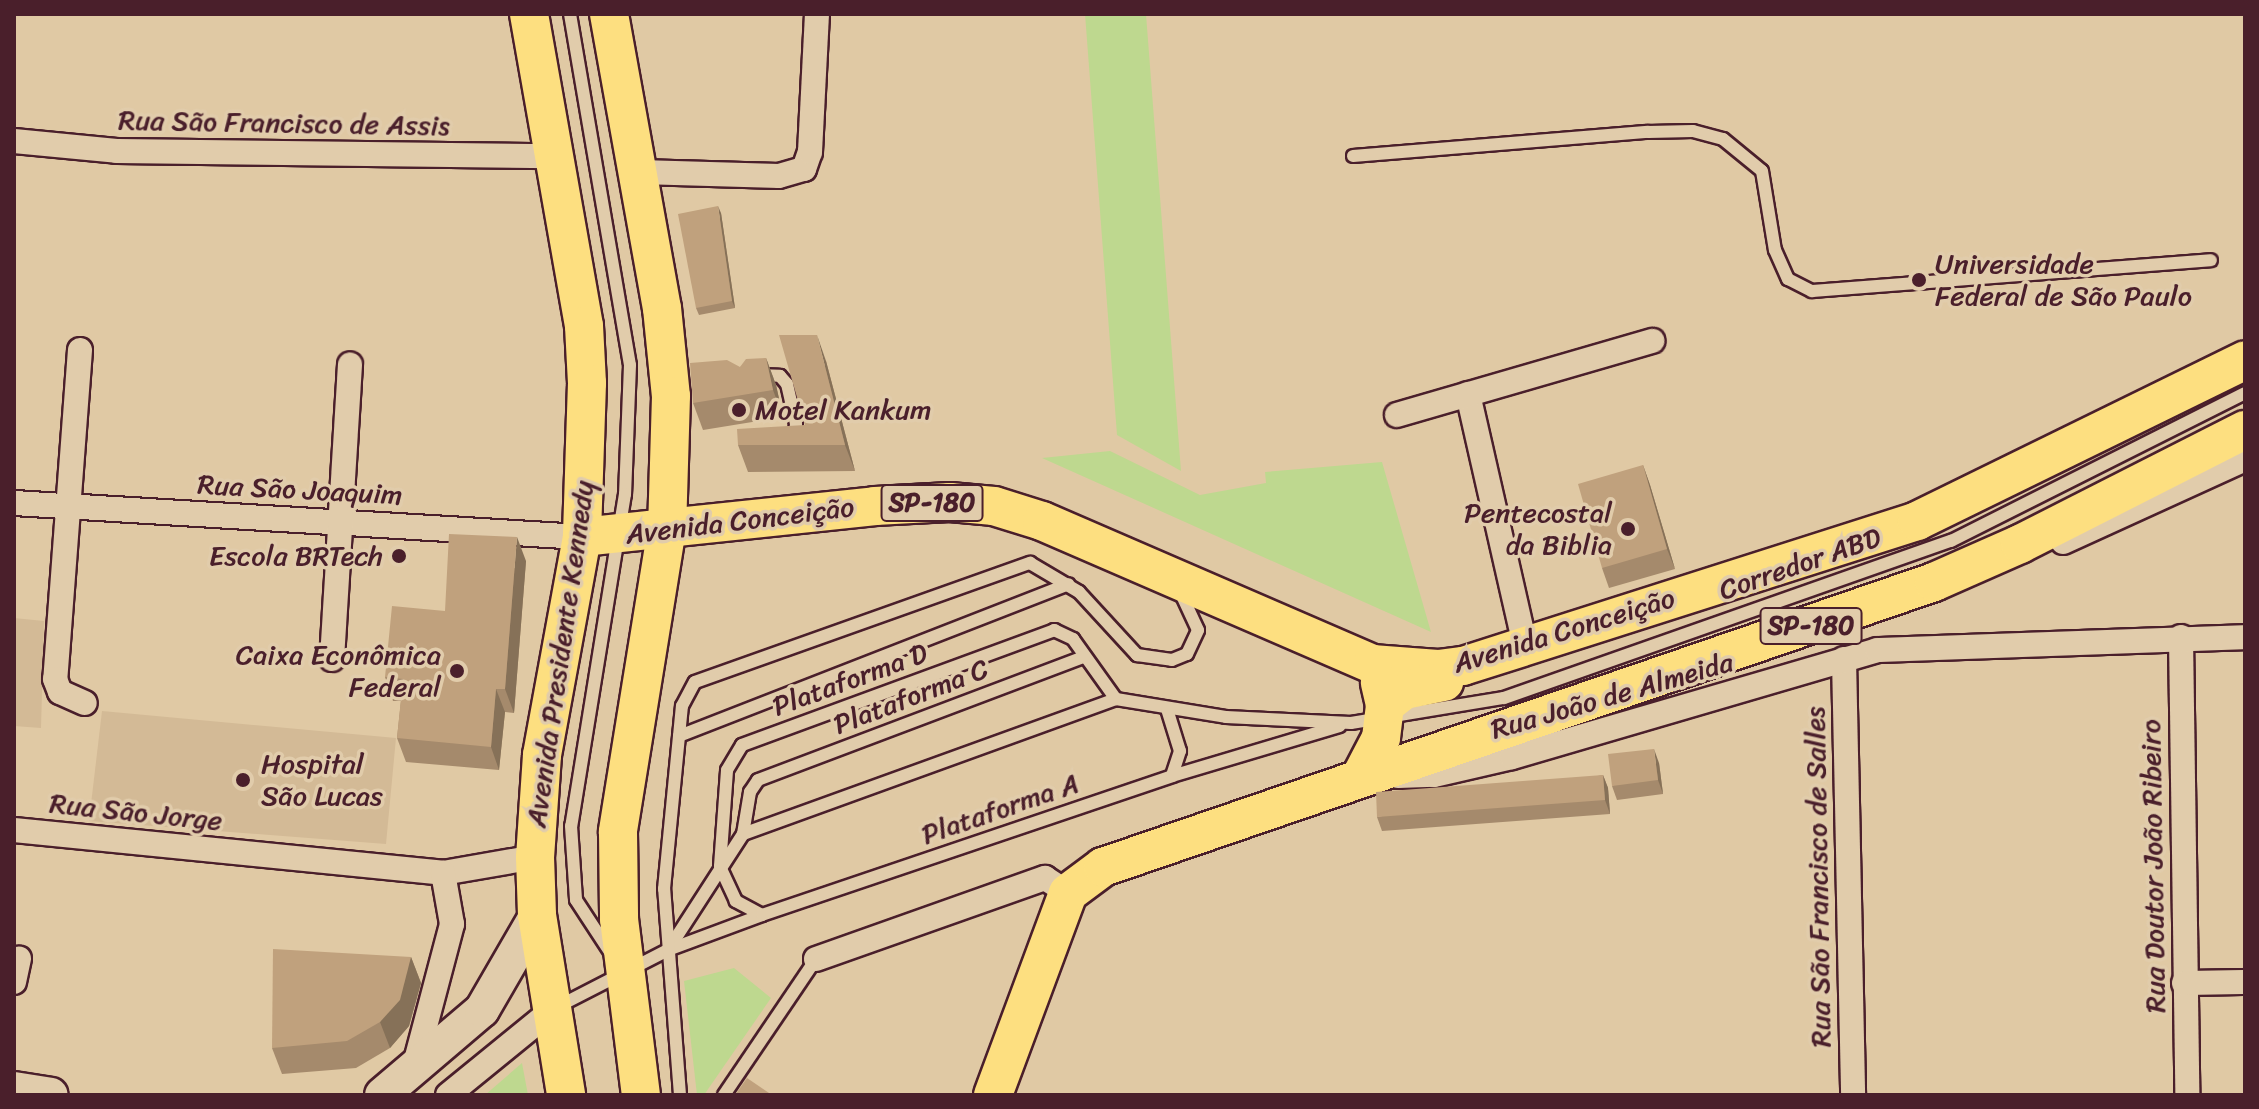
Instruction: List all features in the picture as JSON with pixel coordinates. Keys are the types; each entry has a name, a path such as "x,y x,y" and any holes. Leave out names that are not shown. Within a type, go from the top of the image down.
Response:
{"main road":[{"name":"Avenida Presidente Kennedy","path":"529,14 584,326 587,428 582,537 542,755 535,857 537,915 566,1095"},
{"path":"609,14 676,378 667,528 622,789 617,878 624,970 641,1095"},
{"name":"Avenida Conceição","path":"582,537 950,502 994,506 1042,521 1372,664 1450,668 1917,521 2245,360"},
{"name":"SP-180","path":"1068,893 1103,867 1235,819 1834,618 2020,544 2245,430"},
{"path":"1373,716 1404,690 1491,675 1515,659 1525,645"},
{"path":"1368,776 1381,738 1373,716 1372,664"},
{"path":"993,1095 1068,893"},
{"path":"382,1095 413,1074 482,1010 537,915"}],"street":[{"path":"640,172 779,176 804,169 810,152 817,14"},
{"name":"Rua São Francisco de Assis","path":"14,141 117,151 554,156"},
{"path":"1397,415 1652,341"},
{"path":"80,350 55,679 60,692 85,703"},
{"path":"332,659 350,365"},
{"path":"1468,394 1525,645"},
{"path":"1834,618 1971,584 2245,459"},
{"name":"Rua São Joaquim","path":"14,503 582,537"},
{"name":"Rua Doutor João Ribeiro","path":"2181,637 2187,1095"},
{"name":"Rua João de Almeida","path":"1368,776 1415,778 1512,757 1844,659 1938,644 2245,637"},
{"name":"Rua São Francisco de Salles","path":"1844,659 1853,1095"},
{"name":"Rua São Jorge","path":"14,830 443,873 535,857"},
{"path":"413,1074 452,924 443,873"},
{"path":"816,959 1045,878 1068,893"},
{"path":"2184,983 2245,982"},
{"path":"448,1095 551,1011"}],"lane":[{"path":"570,14 630,365 619,535 571,850 576,900 588,925 624,970"},
{"path":"1353,156 1648,132 1693,131 1723,139 1762,171 1775,250 1788,279 1812,291 2211,260"},
{"path":"739,375 780,376 787,384 795,434 773,440"},
{"name":"Corredor ABD","path":"1373,716 1550,684 1891,564 2001,517 2245,393"},
{"path":"680,1095 664,889 684,697 695,682 1030,563 1068,584 1137,655 1172,660 1187,654 1198,630 1187,600 1155,570"},
{"path":"679,736 1068,584"},
{"name":"Plataforma D","path":"720,866 727,770 742,745 1054,630 1067,635 1084,657"},
{"path":"1084,657 1116,699"},
{"name":"Plataforma C","path":"743,834 750,792 758,780 1084,657"},
{"path":"551,1011 624,970 668,950 743,834 1116,699 1167,709 1373,716"},
{"path":"1167,709 1179,738 1179,759 1172,776"},
{"name":"Plataforma A","path":"668,950 762,915 1172,776 1373,716"},
{"path":"720,866 736,901 762,915"},
{"path":"724,1095 816,959"}],"shaded area":[{"path":"14,618 44,621 41,728 14,726"},
{"name":"Hospital São Lucas","path":"102,711 396,738 386,844 89,821"}],"green space":[{"path":"1085,14 1146,14 1181,471 1117,435"},
{"path":"1110,451 1200,495 1266,483 1265,472 1382,462 1431,632 1042,458"},
{"path":"734,968 771,998 704,1095 697,1095 684,981"},
{"path":"522,1063 528,1095 485,1095"}],"building":[{"path":"718,206 732,301 696,308 678,214"},
{"path":"779,335 817,335 845,445 738,445 737,429 805,425"},
{"path":"766,358 773,390 693,403 690,363 727,360 740,367 746,359"},
{"name":"Pentecostal da Biblia","path":"1643,465 1667,549 1602,568 1578,484"},
{"path":"449,534 517,537 505,689 496,689 491,747 397,738 403,679 385,677 392,606 445,611"},
{"path":"1654,749 1658,780 1612,786 1608,754"},
{"path":"1603,775 1605,800 1377,817 1376,792"},
{"path":"273,949 411,957 400,1000 380,1022 347,1041 272,1048"},
{"path":"747,1078 772,1095 735,1095"}],"place":[{"name":"Universidade Federal de São Paulo","path":"1919,280"},
{"name":"Motel Kankum","path":"739,410"},
{"name":"Pentecostal da Biblia","path":"1628,529"},
{"name":"Escola BRTech","path":"399,556"},
{"name":"Caixa Econômica Federal","path":"457,671"},
{"name":"Hospital São Lucas","path":"243,780"}]}
